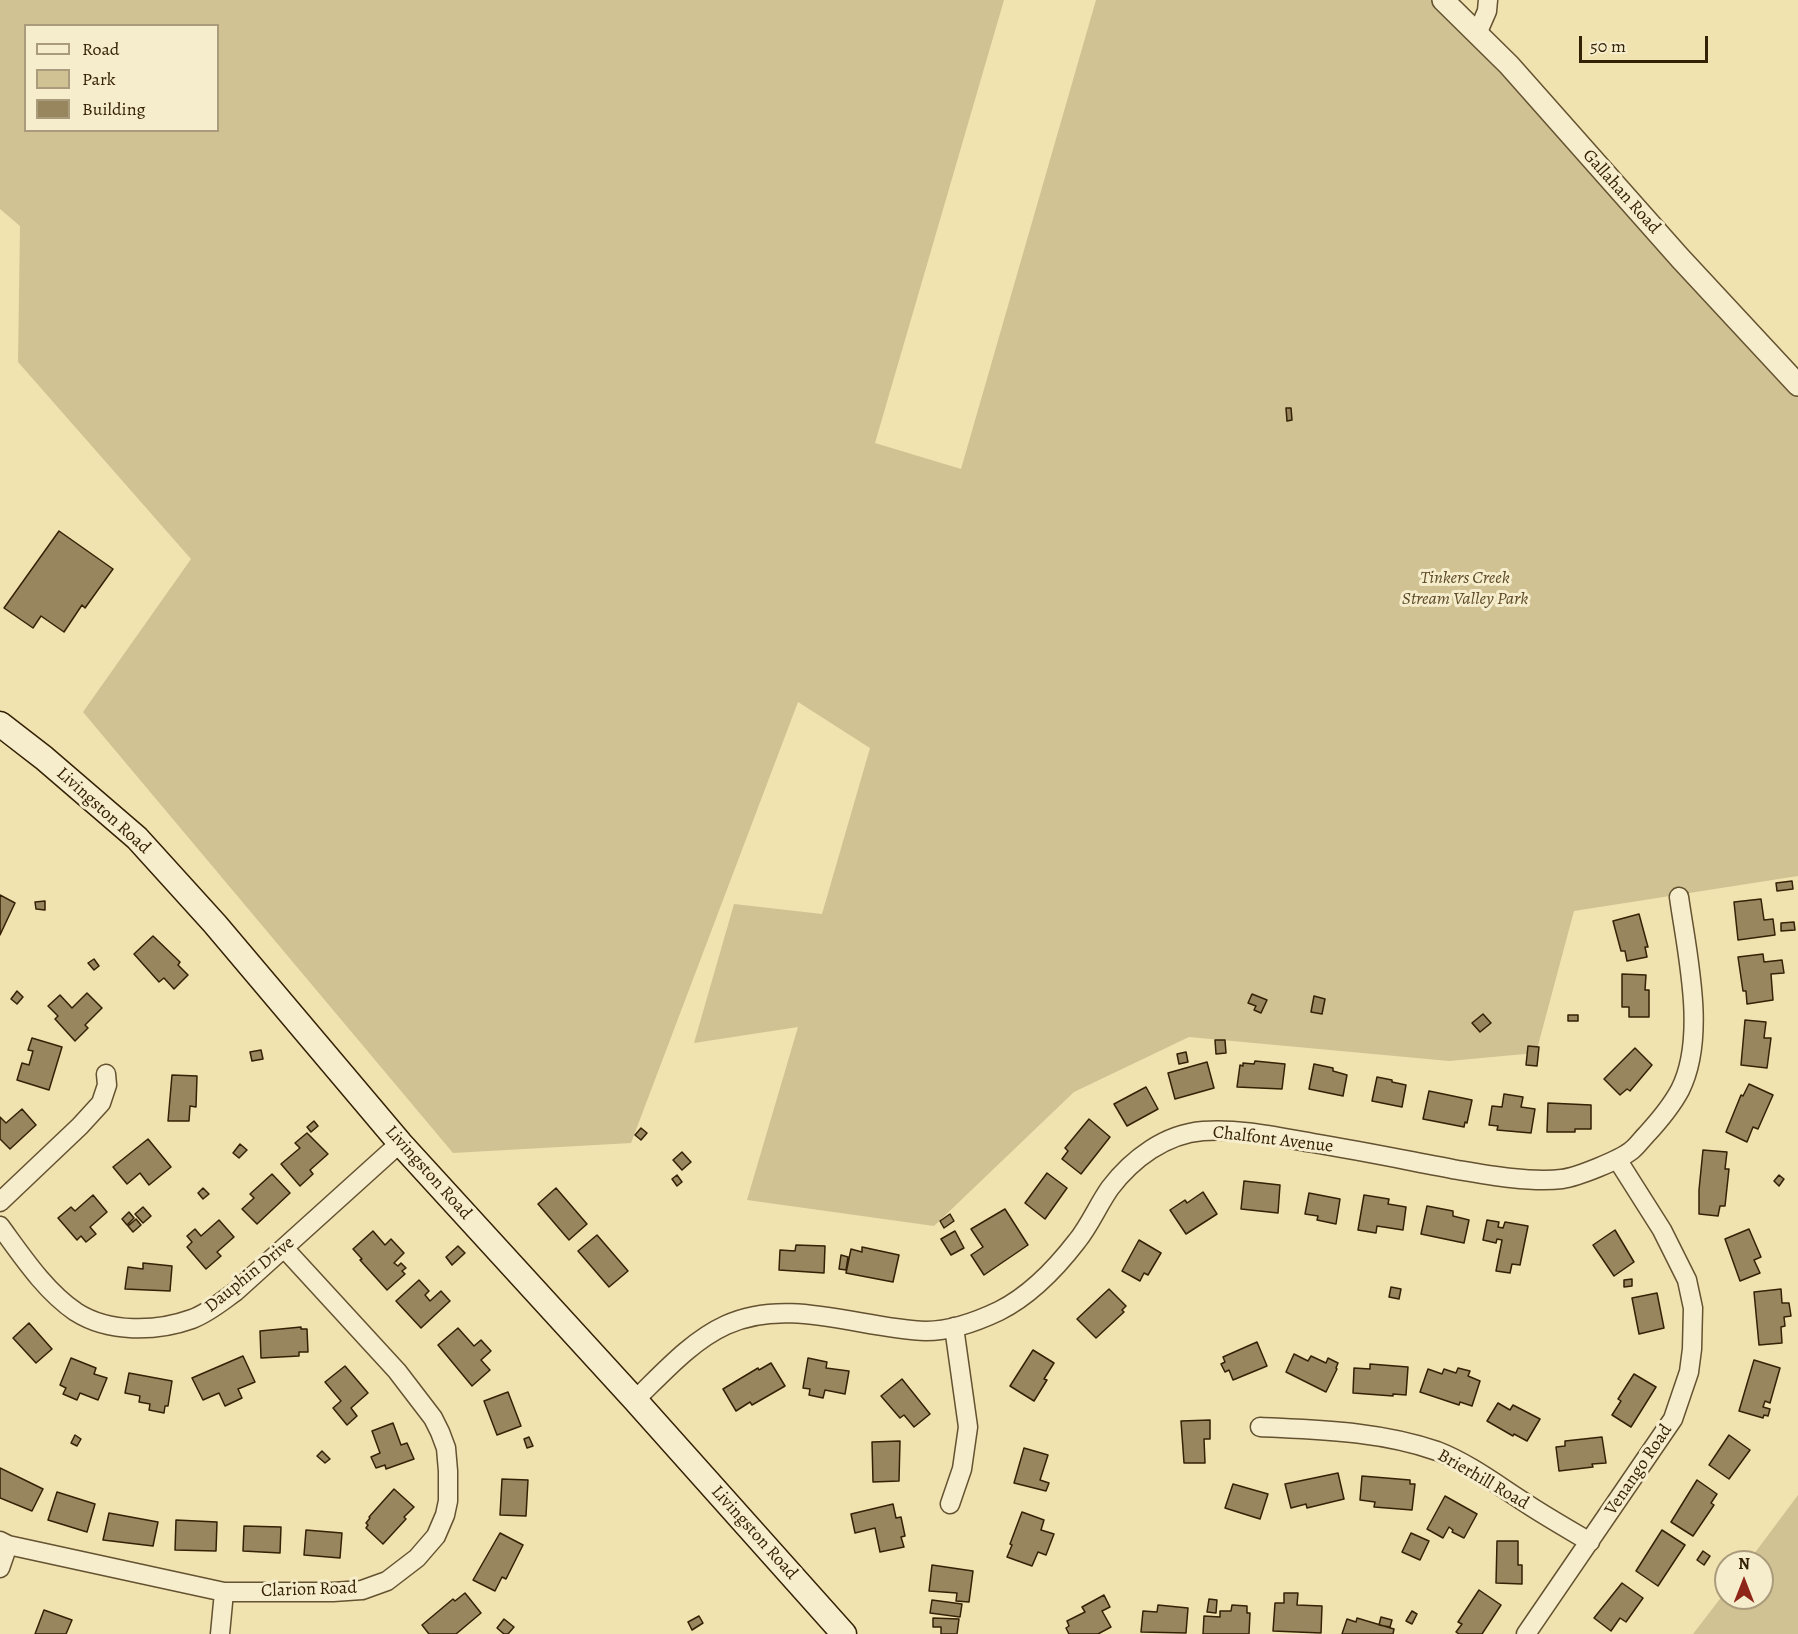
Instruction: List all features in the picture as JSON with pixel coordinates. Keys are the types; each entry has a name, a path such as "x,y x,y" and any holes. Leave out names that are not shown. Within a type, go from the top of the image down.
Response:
{"main road":[{"name":"Livingston Road","path":"0,724 44,758 137,838 215,924 400,1143 635,1400 844,1634"}],"street":[{"name":"Gallahan Road","path":"1443,0 1509,65 1680,258 1798,386"},
{"path":"1477,34 1487,11 1488,0"},
{"name":"Chalfont Avenue","path":"635,1400 702,1338 728,1324 752,1316 790,1313 928,1331 954,1327 1001,1310 1026,1293 1078,1240 1112,1186 1145,1152 1181,1135 1218,1131 1276,1136 1475,1173 1516,1178 1560,1180 1617,1159 1632,1151 1653,1128 1680,1089 1690,1058 1693,1028 1690,982 1679,897"},
{"path":"0,1202 101,1103 106,1085 106,1074"},
{"name":"Dauphin Drive","path":"0,1226 35,1272 69,1305 94,1320 122,1328 152,1328 199,1316 235,1292 400,1143"},
{"name":"Venango Road","path":"1526,1634 1673,1419 1689,1372 1693,1308 1687,1280 1662,1230 1617,1159"},
{"name":"Clarion Road","path":"4,1543 224,1592 333,1592 375,1587 397,1575 428,1546 441,1525 448,1501 446,1448 433,1418 397,1371 284,1248"},
{"path":"950,1504 962,1469 968,1426 954,1327"},
{"name":"Brierhill Road","path":"1260,1426 1336,1431 1391,1439 1438,1452 1480,1474 1590,1542"},
{"path":"0,1568 4,1543"},
{"path":"220,1634 224,1592"}],"green space":[{"name":"Tinkers Creek Stream Valley Park","path":"0,0 1004,0 875,443 961,469 1096,0 1433,0 1798,383 1798,876 1574,911 1536,1053 1449,1061 1189,1037 1074,1092 934,1226 747,1200 798,1027 694,1043 734,904 822,914 870,748 798,702 631,1143 453,1153 83,712 191,559 18,362 20,226 0,209"},
{"path":"1798,1495 1798,1634 1693,1634 1714,1607 1714,1610 1774,1610 1774,1550 1757,1550"}],"building":[{"path":"1286,408 1291,408 1292,420 1287,421"},
{"path":"59,531 113,569 85,608 82,605 64,632 41,616 33,628 4,608"},
{"path":"1792,881 1793,889 1777,891 1776,883"},
{"path":"0,895 15,903 0,935"},
{"path":"1761,899 1764,920 1773,919 1775,935 1738,940 1734,902"},
{"path":"45,901 45,910 36,909 35,902"},
{"path":"1639,914 1648,947 1645,947 1647,957 1627,961 1625,951 1621,951 1613,921"},
{"path":"1794,922 1795,930 1781,931 1781,923"},
{"path":"153,936 180,962 178,965 188,975 174,989 164,978 159,982 134,954"},
{"path":"1763,954 1764,962 1782,960 1784,973 1771,974 1773,1000 1747,1004 1738,957"},
{"path":"94,959 99,966 94,970 88,963"},
{"path":"1622,974 1646,975 1645,990 1649,990 1649,1017 1629,1017 1629,1007 1622,1007"},
{"path":"17,991 23,997 17,1004 11,999"},
{"path":"87,993 102,1008 85,1025 88,1028 75,1041 55,1019 58,1016 48,1006 60,995 72,1008"},
{"path":"1252,994 1267,1000 1261,1013 1254,1010 1256,1006 1248,1003"},
{"path":"1314,996 1325,999 1322,1014 1311,1012"},
{"path":"1483,1014 1491,1023 1480,1032 1472,1023"},
{"path":"1568,1015 1578,1015 1578,1021 1568,1021"},
{"path":"1745,1020 1766,1022 1764,1038 1771,1038 1767,1068 1741,1065"},
{"path":"32,1038 62,1047 49,1090 17,1080 22,1063 29,1065 33,1051 28,1050"},
{"path":"1215,1040 1225,1040 1226,1053 1216,1054"},
{"path":"1528,1046 1539,1047 1537,1066 1526,1065"},
{"path":"1635,1048 1652,1065 1630,1091 1627,1089 1620,1095 1604,1079"},
{"path":"261,1050 263,1059 252,1061 250,1052"},
{"path":"1186,1052 1188,1062 1179,1064 1177,1054"},
{"path":"1255,1061 1285,1064 1282,1089 1237,1087 1240,1065 1254,1064"},
{"path":"1207,1062 1214,1088 1175,1099 1168,1073"},
{"path":"1314,1064 1333,1068 1333,1071 1347,1075 1343,1096 1309,1089"},
{"path":"172,1075 197,1076 196,1107 190,1106 189,1121 168,1121"},
{"path":"1377,1077 1406,1085 1402,1107 1372,1101"},
{"path":"1749,1084 1773,1095 1758,1129 1753,1127 1747,1142 1726,1132 1741,1095 1743,1096"},
{"path":"1146,1087 1158,1109 1127,1126 1114,1104"},
{"path":"1429,1091 1472,1100 1464,1127 1423,1119"},
{"path":"1504,1094 1523,1097 1521,1107 1535,1109 1531,1133 1497,1130 1498,1126 1489,1125 1492,1106 1502,1107"},
{"path":"1548,1103 1591,1105 1591,1129 1575,1129 1575,1132 1547,1132"},
{"path":"22,1109 36,1125 10,1149 0,1139 0,1117 6,1123"},
{"path":"1089,1119 1110,1137 1081,1174 1062,1159 1068,1151 1065,1148"},
{"path":"314,1121 318,1126 311,1132 307,1127"},
{"path":"641,1128 647,1133 641,1140 635,1135"},
{"path":"307,1133 328,1154 310,1170 313,1174 300,1186 281,1164 300,1148 295,1143"},
{"path":"148,1139 171,1167 149,1185 140,1173 127,1184 113,1167"},
{"path":"240,1144 247,1150 239,1158 233,1153"},
{"path":"1703,1150 1727,1152 1725,1169 1729,1169 1725,1206 1720,1206 1718,1216 1699,1214"},
{"path":"682,1152 691,1162 682,1170 673,1160"},
{"path":"1047,1173 1067,1188 1045,1219 1025,1203"},
{"path":"272,1174 290,1193 257,1224 242,1209 254,1198 250,1194"},
{"path":"677,1175 682,1182 677,1186 672,1179"},
{"path":"1779,1175 1784,1179 1779,1186 1774,1181"},
{"path":"1244,1181 1280,1185 1278,1213 1241,1209"},
{"path":"203,1188 209,1194 203,1199 198,1193"},
{"path":"556,1188 587,1224 569,1240 538,1204"},
{"path":"1203,1192 1217,1214 1186,1234 1170,1210 1185,1200 1187,1203"},
{"path":"1309,1193 1340,1199 1336,1224 1317,1220 1318,1216 1305,1214"},
{"path":"93,1195 107,1212 90,1227 96,1234 86,1242 81,1236 77,1240 58,1218 71,1207 75,1211"},
{"path":"1364,1195 1389,1199 1388,1204 1406,1207 1403,1230 1377,1226 1376,1233 1358,1230"},
{"path":"1427,1206 1453,1211 1453,1216 1469,1220 1464,1243 1421,1234"},
{"path":"143,1207 151,1216 143,1223 135,1214"},
{"path":"1005,1209 1028,1245 984,1275 971,1255 983,1247 971,1229"},
{"path":"129,1212 134,1218 127,1225 122,1219"},
{"path":"950,1214 954,1221 944,1228 940,1221"},
{"path":"136,1219 141,1225 133,1232 128,1226"},
{"path":"219,1220 234,1237 217,1252 221,1256 206,1269 187,1247 192,1242 187,1236 195,1229 201,1236"},
{"path":"1487,1220 1499,1222 1498,1227 1503,1228 1505,1222 1528,1226 1520,1265 1512,1264 1510,1273 1496,1271 1502,1240 1497,1239 1496,1243 1483,1240"},
{"path":"1749,1229 1761,1257 1754,1260 1760,1273 1740,1281 1725,1239"},
{"path":"1615,1230 1634,1262 1614,1276 1593,1245"},
{"path":"373,1231 385,1245 391,1239 404,1253 394,1263 398,1266 401,1263 406,1268 402,1271 405,1274 387,1290 353,1249"},
{"path":"955,1231 964,1248 951,1255 941,1239"},
{"path":"597,1235 628,1271 609,1287 578,1251"},
{"path":"1139,1240 1161,1253 1148,1275 1144,1273 1140,1281 1122,1271"},
{"path":"796,1245 825,1246 824,1273 779,1270 780,1250 795,1251"},
{"path":"458,1246 465,1253 452,1265 446,1257"},
{"path":"862,1247 899,1255 893,1282 846,1273 851,1249 862,1252"},
{"path":"841,1255 848,1257 846,1270 839,1269"},
{"path":"143,1263 172,1266 170,1291 125,1289 128,1267 143,1269"},
{"path":"1632,1279 1632,1286 1624,1287 1624,1280"},
{"path":"419,1280 429,1291 425,1295 430,1301 441,1291 450,1301 421,1328 396,1301"},
{"path":"1391,1287 1401,1289 1399,1299 1389,1297"},
{"path":"1109,1289 1126,1306 1122,1310 1124,1312 1096,1338 1077,1319"},
{"path":"1781,1289 1782,1303 1789,1303 1791,1316 1784,1317 1785,1326 1781,1327 1782,1343 1759,1345 1754,1292"},
{"path":"1657,1293 1664,1328 1639,1334 1632,1298"},
{"path":"29,1323 52,1349 36,1363 13,1338"},
{"path":"301,1327 301,1329 307,1329 308,1352 299,1352 299,1356 261,1358 260,1331"},
{"path":"458,1328 474,1346 481,1340 491,1351 481,1360 490,1370 472,1386 438,1345"},
{"path":"1257,1342 1267,1366 1233,1380 1229,1370 1225,1372 1221,1364 1225,1362 1223,1357"},
{"path":"1033,1350 1054,1363 1034,1401 1010,1386"},
{"path":"1294,1354 1308,1361 1311,1356 1326,1363 1328,1358 1338,1363 1326,1392 1286,1372"},
{"path":"243,1356 255,1382 238,1389 242,1398 225,1406 219,1393 203,1400 192,1378"},
{"path":"71,1358 96,1368 94,1374 107,1378 98,1400 80,1393 77,1400 63,1394 66,1388 60,1385"},
{"path":"808,1358 827,1362 826,1368 849,1371 845,1394 825,1390 823,1398 809,1395 810,1389 803,1388"},
{"path":"1754,1360 1780,1368 1770,1403 1765,1401 1763,1407 1770,1409 1768,1416 1764,1415 1763,1418 1739,1411"},
{"path":"771,1363 785,1386 752,1405 750,1402 736,1411 723,1389"},
{"path":"1370,1364 1408,1367 1406,1395 1353,1393 1354,1368 1370,1369"},
{"path":"345,1366 368,1393 351,1408 357,1416 347,1425 333,1408 341,1401 325,1382"},
{"path":"1458,1368 1470,1371 1468,1376 1480,1381 1472,1406 1460,1402 1459,1405 1420,1392 1428,1369 1442,1374 1444,1369 1456,1373"},
{"path":"129,1373 172,1381 168,1406 165,1406 164,1413 149,1410 150,1404 139,1402 140,1396 125,1393"},
{"path":"1634,1374 1656,1387 1631,1427 1612,1415 1621,1401 1618,1399"},
{"path":"902,1379 930,1414 914,1427 904,1415 900,1418 881,1396"},
{"path":"508,1392 521,1426 497,1435 484,1401"},
{"path":"1498,1403 1510,1410 1513,1405 1540,1419 1527,1441 1487,1421"},
{"path":"1210,1420 1210,1439 1204,1439 1205,1463 1184,1463 1181,1421"},
{"path":"393,1423 401,1445 407,1443 414,1459 386,1469 385,1465 376,1468 371,1457 380,1453 372,1431"},
{"path":"75,1435 81,1439 77,1446 71,1443"},
{"path":"1729,1435 1750,1450 1729,1479 1709,1465"},
{"path":"529,1437 533,1446 527,1448 524,1439"},
{"path":"1602,1437 1606,1463 1559,1471 1556,1447 1565,1446 1565,1441"},
{"path":"900,1441 899,1481 873,1482 872,1442"},
{"path":"1024,1448 1048,1455 1040,1480 1049,1483 1046,1491 1014,1483"},
{"path":"322,1451 330,1459 325,1463 317,1456"},
{"path":"0,1468 43,1489 32,1511 0,1498"},
{"path":"1338,1473 1344,1499 1307,1508 1306,1504 1291,1508 1285,1484"},
{"path":"1362,1476 1410,1480 1410,1484 1415,1484 1412,1510 1374,1507 1375,1502 1360,1500"},
{"path":"502,1479 528,1480 526,1516 500,1515"},
{"path":"1697,1480 1717,1494 1711,1503 1714,1505 1693,1536 1671,1522"},
{"path":"1233,1484 1268,1494 1260,1519 1225,1508"},
{"path":"394,1489 414,1507 383,1544 366,1528 368,1525 366,1523"},
{"path":"57,1492 95,1504 87,1532 48,1520"},
{"path":"1445,1496 1477,1514 1464,1538 1452,1532 1453,1530 1449,1527 1443,1538 1427,1529"},
{"path":"893,1504 896,1518 901,1517 905,1536 901,1537 904,1547 880,1552 875,1528 855,1533 851,1514"},
{"path":"1022,1512 1044,1520 1041,1530 1054,1534 1046,1555 1038,1552 1032,1566 1007,1557"},
{"path":"109,1513 158,1522 153,1546 103,1540"},
{"path":"176,1520 217,1522 216,1551 175,1550"},
{"path":"244,1526 281,1527 280,1553 243,1551"},
{"path":"306,1530 342,1533 340,1558 304,1555"},
{"path":"1662,1530 1685,1545 1658,1586 1636,1571"},
{"path":"500,1533 523,1545 506,1579 502,1577 495,1591 473,1580"},
{"path":"1411,1533 1429,1541 1420,1560 1402,1552"},
{"path":"1497,1541 1518,1541 1518,1565 1522,1565 1522,1584 1496,1583"},
{"path":"1703,1551 1710,1556 1704,1565 1697,1560"},
{"path":"932,1565 973,1571 969,1602 956,1601 957,1593 929,1591"},
{"path":"1622,1583 1643,1598 1626,1622 1620,1618 1611,1631 1594,1618"},
{"path":"1479,1590 1501,1605 1482,1634 1459,1634 1456,1632 1462,1624 1458,1622"},
{"path":"465,1593 481,1613 456,1634 429,1634 422,1625 453,1599 455,1601"},
{"path":"1284,1593 1298,1593 1297,1605 1322,1606 1321,1633 1273,1631 1275,1603 1284,1603"},
{"path":"1104,1595 1110,1607 1102,1611 1111,1627 1098,1634 1069,1634 1066,1628 1069,1626 1067,1621 1085,1612 1082,1607"},
{"path":"1209,1599 1217,1600 1216,1613 1207,1612"},
{"path":"932,1600 962,1604 960,1617 930,1613"},
{"path":"1158,1605 1188,1608 1186,1633 1141,1632 1143,1611 1157,1612"},
{"path":"1232,1605 1247,1606 1247,1613 1250,1613 1249,1634 1203,1634 1204,1616 1220,1617 1220,1611 1231,1611"},
{"path":"44,1610 72,1620 66,1634 35,1634"},
{"path":"1412,1611 1417,1614 1412,1624 1406,1621"},
{"path":"699,1616 703,1623 692,1630 688,1622"},
{"path":"1381,1617 1392,1620 1390,1627 1379,1625"},
{"path":"933,1618 959,1619 957,1634 941,1634 941,1627 933,1627"},
{"path":"1357,1618 1394,1629 1393,1634 1342,1634 1347,1619 1356,1622"},
{"path":"504,1619 514,1627 508,1634 504,1634 497,1628"}]}
